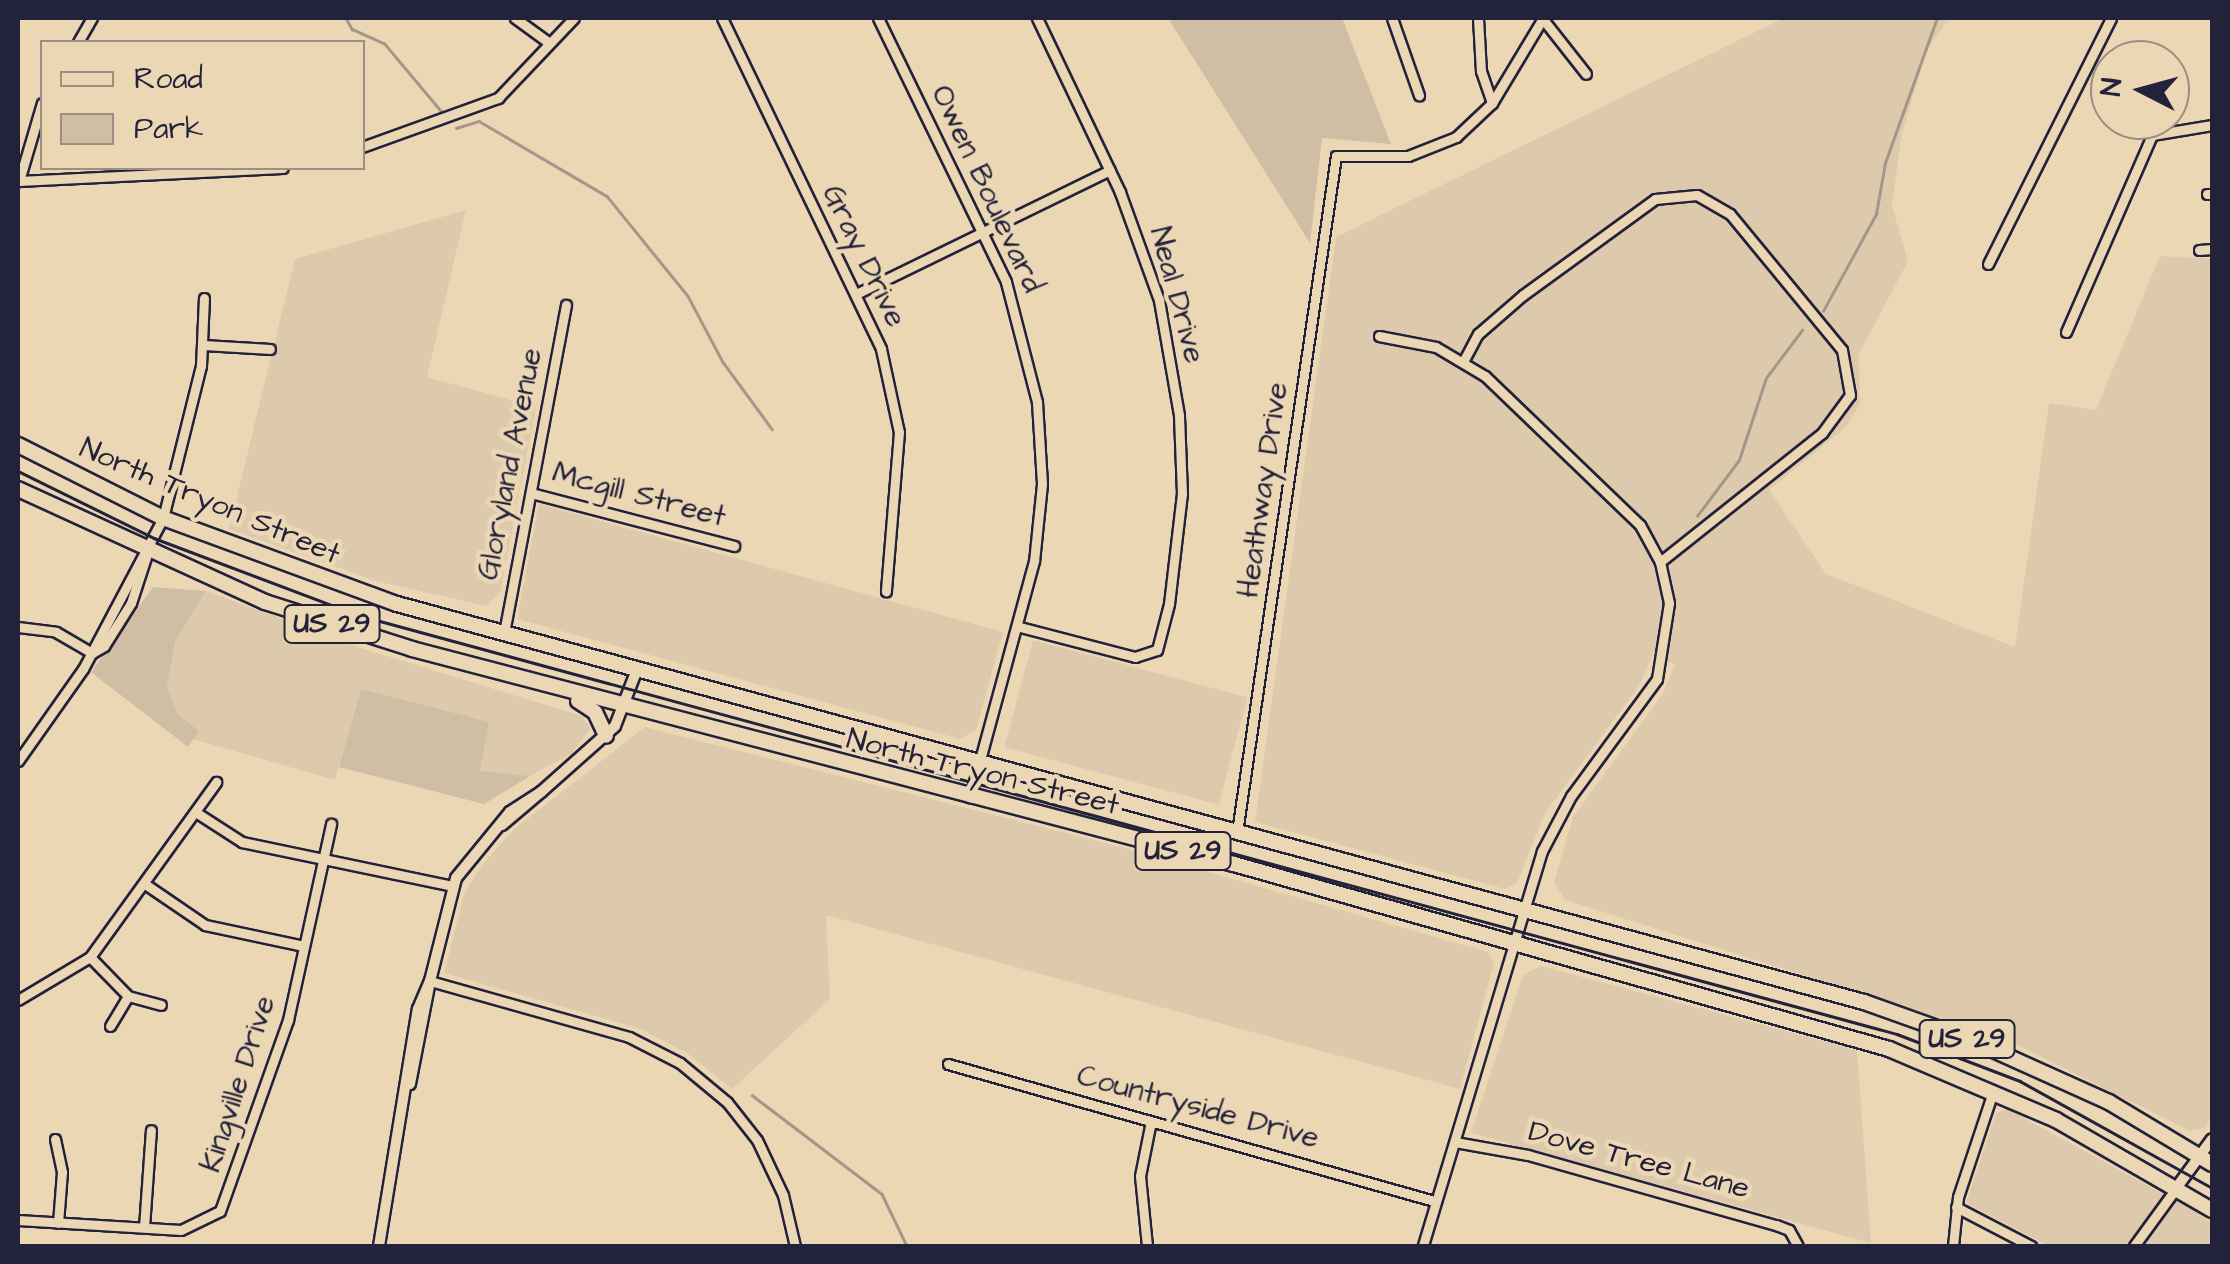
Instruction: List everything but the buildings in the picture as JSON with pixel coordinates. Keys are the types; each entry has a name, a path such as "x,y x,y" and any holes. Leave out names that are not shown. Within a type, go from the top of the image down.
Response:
{"main road":[{"name":"North Tryon Street","path":"18,445 163,518 340,586 1790,980 1972,1040 2152,1123 2206,1160"},
{"name":"North Tryon Street","path":"18,490 147,554 362,634 623,708 1234,864 1512,946 1742,1004 1994,1090 2178,1187 2212,1210"},
{"path":"560,691 596,712 606,736"}],"street":[{"path":"79,40 92,18"},
{"path":"516,18 548,42"},
{"path":"365,146 487,104 516,84 548,42 574,18"},
{"name":"Gray Drive","path":"722,18 858,293 881,349 899,432 886,591"},
{"name":"Owen Boulevard","path":"878,18 984,232 1024,337 1042,448 1037,544 1020,627 970,797"},
{"name":"Neal Drive","path":"1020,627 1146,657 1163,637 1182,494 1181,433 1159,300 1110,170 1038,18"},
{"path":"1392,18 1420,95"},
{"path":"1478,18 1481,71 1492,102"},
{"path":"1492,102 1542,18 1586,74"},
{"path":"1988,264 2111,18"},
{"name":"Heathway Drive","path":"1238,832 1336,156 1426,152 1456,137 1492,102"},
{"path":"40,110 18,182 245,170"},
{"path":"2066,332 2152,135 2212,125"},
{"path":"858,293 1110,170"},
{"path":"1464,360 1478,334 1522,295 1655,200 1698,194 1730,214 1842,350 1850,395 1830,426 1660,562"},
{"path":"2199,250 2212,249"},
{"path":"18,761 92,653 92,641 147,554 163,518 204,346 204,298"},
{"name":"Gloryland Avenue","path":"504,633 566,304"},
{"path":"1379,336 1436,347 1464,360 1626,510 1660,562 1669,603 1663,665 1559,814 1524,907 1423,1246"},
{"path":"204,346 270,349"},
{"name":"Mcgill Street","path":"531,493 734,546"},
{"path":"18,627 56,632 92,653"},
{"path":"379,1246 452,886 502,825 606,736 623,708 638,667"},
{"path":"18,1000 90,957 216,782"},
{"path":"197,813 234,839 452,886"},
{"name":"Kingville Drive","path":"18,1220 190,1229 225,1203 288,1020 332,824"},
{"path":"144,884 204,925 304,946"},
{"path":"90,957 128,996 161,1005"},
{"path":"430,981 629,1037 680,1062 719,1093 757,1140 783,1195 795,1246"},
{"path":"110,1026 128,996"},
{"name":"Countryside Drive","path":"948,1064 1434,1202"},
{"path":"1953,1246 1956,1206 1994,1090"},
{"path":"1147,1246 1140,1176 1151,1120"},
{"path":"144,1227 151,1130"},
{"path":"55,1138 62,1172 58,1223"},
{"path":"2134,1246 2178,1187 2206,1160 2212,1139"},
{"name":"Dove Tree Lane","path":"1455,1142 1528,1155 1776,1224 1789,1230 1798,1246"},
{"path":"1956,1206 2032,1246"}],"shaded area":[{"path":"1784,18 1950,18 1926,50 1901,138 1892,206 1908,261 1859,354 1860,404 1846,427 1769,490 1826,574 2015,647 2049,403 2096,410 2160,256 2212,259 2212,1117 2204,1128 2190,1131 2003,1038 1565,900 1554,882 1573,817 1662,695 1675,665 1654,652 1639,686 1545,813 1517,883 1505,889 1255,822 1336,237"},
{"path":"466,210 427,377 536,407 500,593 486,606 376,581 229,529 295,259"},
{"path":"539,504 1003,632 976,730 960,739 517,619"},
{"path":"206,591 361,648 582,716 591,728 571,754 530,776 480,772 488,722 361,689 335,780 193,739 199,731 177,713 167,687 175,642"},
{"path":"1033,640 1247,697 1219,805 1004,747"},
{"path":"645,727 1121,847 1488,952 1494,963 1460,1089 826,915 830,999 732,1089 687,1053 641,1029 444,973 464,894 482,865 513,830"},
{"path":"1541,966 1857,1050 1871,1243 1471,1133 1523,975"},
{"path":"2007,1109 2191,1209 2212,1224 2212,1246 2049,1246 1966,1203 1996,1113"}],"green space":[{"path":"1168,18 1342,18 1391,144 1322,138 1310,243"},
{"path":"153,587 206,591 175,642 167,687 177,713 199,731 188,747 91,672"},
{"path":"361,689 489,722 480,771 530,776 484,804 339,767"}],"waterway":[{"path":"346,18 352,29 385,44 442,112"},
{"path":"1823,311 1876,214 1885,163 1937,18"},
{"path":"456,128 479,121 607,196 688,296 723,362 772,429"},
{"path":"1697,516 1739,460 1766,378 1802,330"},
{"path":"752,1095 882,1194 907,1246"}],"tram line":[{"path":"18,471 154,538 358,615 1897,1034 2020,1081 2212,1188"}]}
